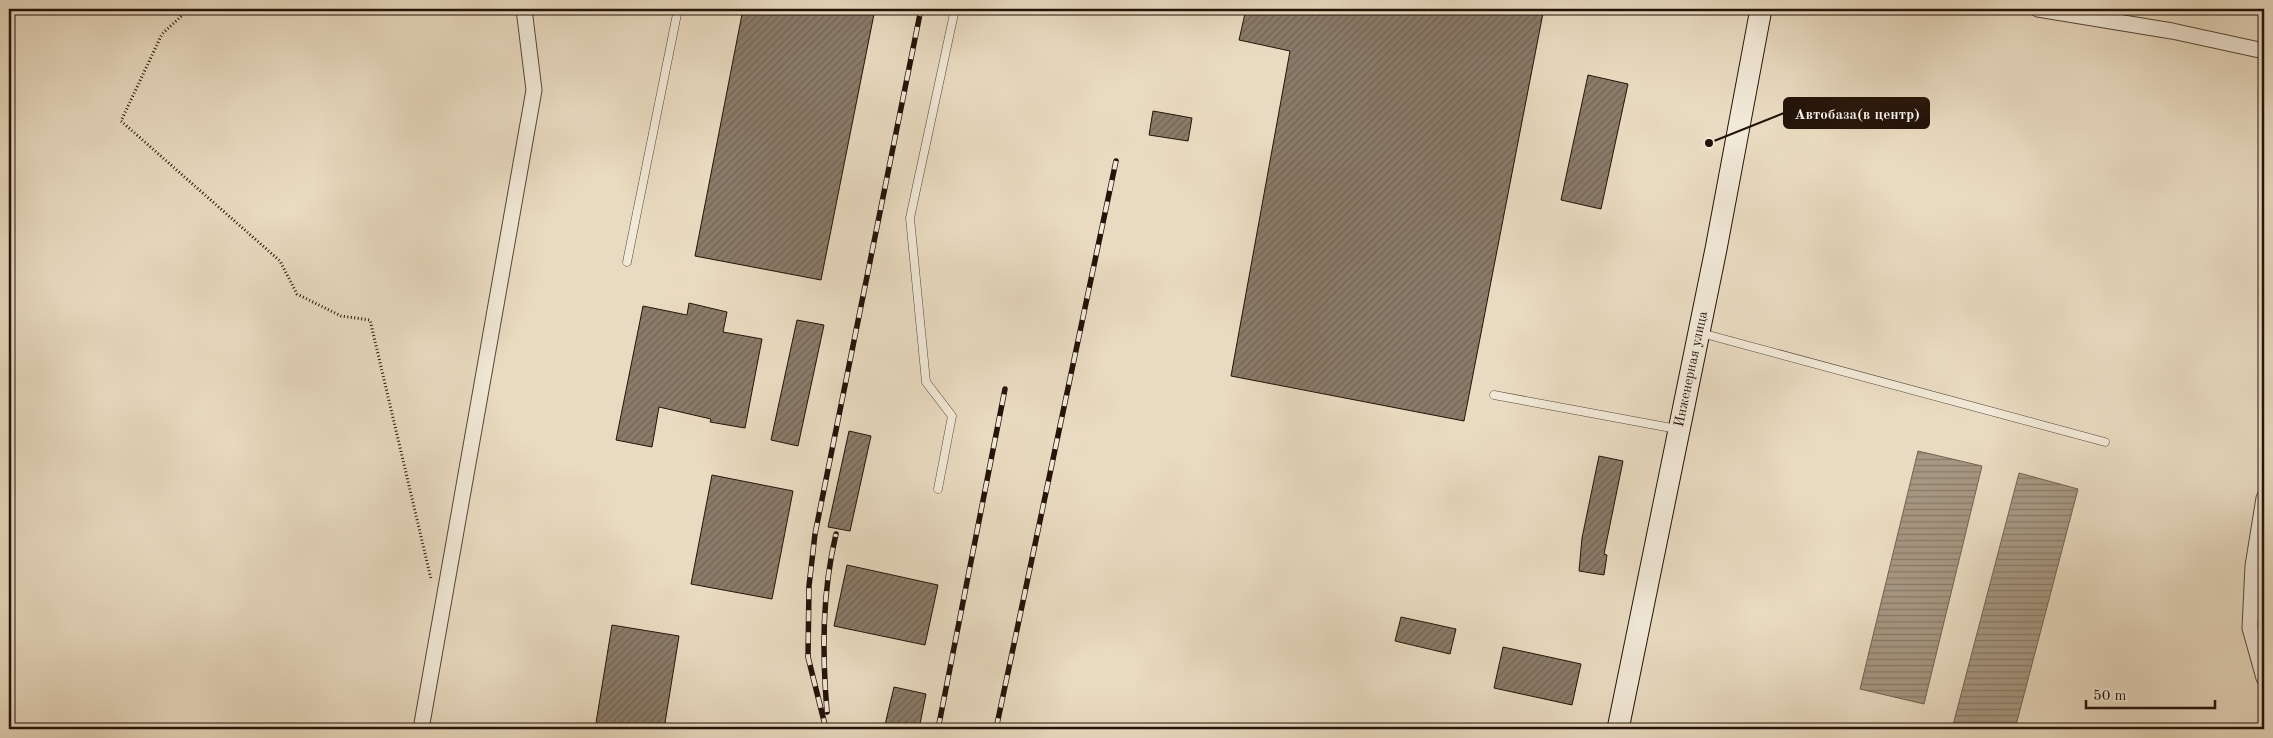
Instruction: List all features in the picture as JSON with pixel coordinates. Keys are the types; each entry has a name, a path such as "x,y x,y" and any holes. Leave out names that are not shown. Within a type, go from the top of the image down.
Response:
{"street":[{"path":"421,729 534,90 524,9"},
{"name":"Инженерная улица","path":"1618,729 1699,332 1761,9"},
{"path":"2038,9 2172,31 2264,51"},
{"path":"2264,498 2254,566 2259,586 2250,628 2264,678"}],"lane":[{"path":"626,262 678,9"},
{"path":"938,489 952,416 926,382 910,218 954,9"},
{"path":"1699,332 2105,442"},
{"path":"1494,395 1679,430"}],"path":[{"path":"188,9 162,34 121,121 280,261 297,294 340,316 370,320 432,581"}],"shaded area":[{"path":"1918,451 1982,466 1924,704 1860,689"},
{"path":"2019,473 2078,489 2015,729 1969,729 1953,725"}],"building":[{"path":"743,9 875,9 821,280 695,256"},
{"path":"1246,9 1523,9 1543,13 1464,421 1231,376 1290,51 1239,40"},
{"path":"1588,75 1628,84 1601,209 1561,200"},
{"path":"1153,111 1192,118 1188,141 1149,135"},
{"path":"689,303 727,312 723,332 762,339 745,428 710,422 711,419 659,407 652,447 616,440 643,306 687,315"},
{"path":"797,320 824,325 798,446 771,440"},
{"path":"849,431 871,436 850,531 828,527"},
{"path":"1599,456 1623,461 1604,554 1607,555 1604,575 1579,571 1582,538"},
{"path":"712,475 793,491 772,599 691,584"},
{"path":"847,565 938,585 925,645 834,626"},
{"path":"1401,617 1456,629 1450,654 1395,641"},
{"path":"612,625 679,636 664,729 595,729"},
{"path":"1503,647 1581,664 1572,705 1494,688"},
{"path":"894,687 926,694 919,729 884,729"}],"railway":[{"path":"826,729 808,657 809,586 815,534 921,9"},
{"path":"996,729 1116,161"},
{"path":"938,729 1005,389"},
{"path":"827,712 824,623 828,578 836,534"}],"place":[{"name":"Автобаза(в центр)","path":"1709,143"}]}
